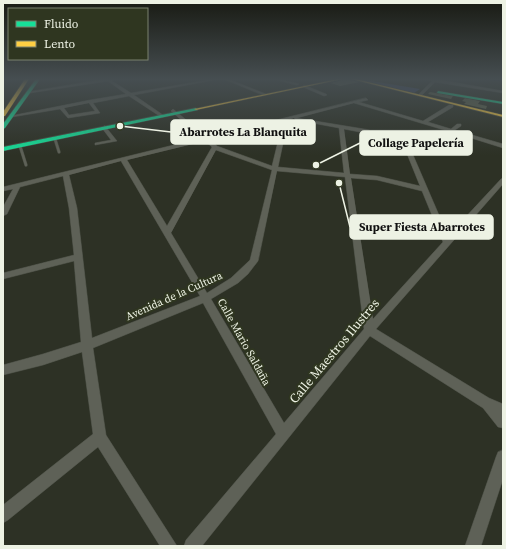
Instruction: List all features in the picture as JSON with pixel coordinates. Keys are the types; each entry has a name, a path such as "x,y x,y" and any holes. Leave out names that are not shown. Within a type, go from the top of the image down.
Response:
{"main road":[{"path":"3,127 8,115 9,105"},
{"path":"8,115 18,105"},
{"path":"3,144 205,105"},
{"path":"463,105 503,116"},
{"path":"3,149 105,128 159,114"}],"street":[{"path":"8,115 73,105"},
{"path":"61,107 68,117 98,112 93,105"},
{"path":"145,105 159,114"},
{"path":"3,189 345,105"},
{"path":"363,105 503,146"},
{"path":"423,123 451,106"},
{"path":"175,111 215,146 276,169 377,178 423,189"},
{"path":"287,119 312,120 341,128 370,132 401,133 451,131 459,125"},
{"name":"Avenida de la Cultura","path":"3,370 34,363 87,346 206,297 228,286 246,273 254,261 287,119"},
{"path":"97,144 114,141 105,128"},
{"path":"341,128 369,330 485,402 503,411"},
{"path":"401,133 423,189 447,243"},
{"path":"167,233 215,146"},
{"name":"Calle Mario Saldaña","path":"123,159 206,297 283,434"},
{"path":"65,173 73,208 87,346 100,437 169,546"},
{"name":"Calle Maestros Ilustres","path":"192,546 369,330 503,180"},
{"path":"3,214 18,185"},
{"path":"3,276 79,257"},
{"path":"485,402 503,422"},
{"path":"3,515 100,437"},
{"path":"472,546 503,457"}],"lane":[{"path":"55,139 59,152"},
{"path":"20,146 26,165"}],"building":[{"path":"467,105 487,106 486,109"}],"traffic: fast":[{"path":"3,127 19,105"},
{"path":"3,149 196,109"}],"traffic: slow":[{"path":"3,115 10,105"},
{"path":"196,109 217,105"},
{"path":"457,105 503,116"}],"place":[{"name":"Abarrotes La Blanquita","path":"120,126"},
{"name":"Collage Papelería","path":"316,165"},
{"name":"Super Fiesta Abarrotes","path":"339,183"}]}
